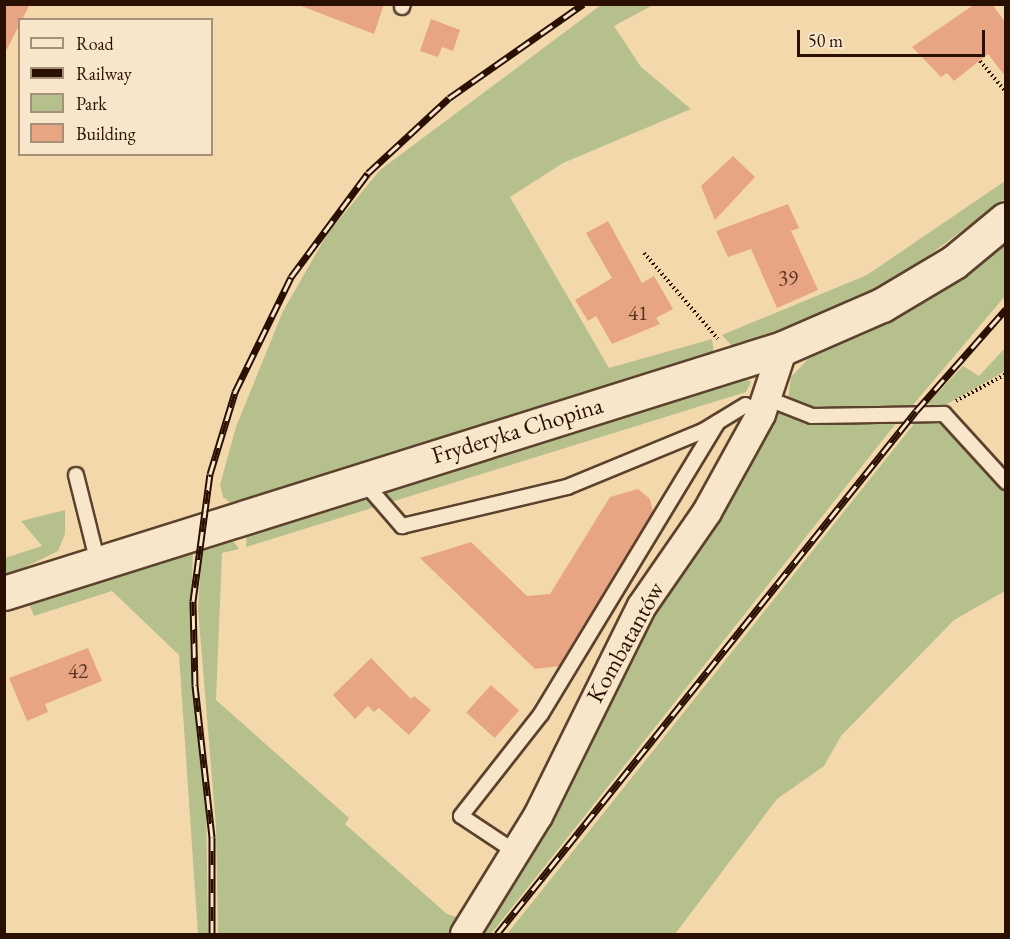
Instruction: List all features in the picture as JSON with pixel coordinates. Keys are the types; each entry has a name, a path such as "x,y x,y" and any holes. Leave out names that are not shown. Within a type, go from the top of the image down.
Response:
{"street":[{"name":"Fryderyka Chopina","path":"4,593 783,348 882,305 954,262 1005,219"},
{"name":"Kombatantów","path":"465,934 517,853 642,606 706,512 756,401 783,348"}],"lane":[{"path":"361,480 402,525 567,487 718,422 756,401 821,417 937,412 959,425 974,452 1005,483"},
{"path":"517,853 461,816 541,714 718,422"},
{"path":"76,475 98,564"}],"path":[{"path":"980,61 1005,92"},
{"path":"644,253 706,324"},
{"path":"937,412 1005,374"}],"green space":[{"path":"601,5 653,5 614,26 641,67 691,109 563,163 510,197 609,368 712,339 714,354 233,505 223,497 220,485 236,427 283,311 328,233 380,170"},
{"path":"1005,181 1005,199 886,287 845,308 745,344 732,346 722,335 867,275"},
{"path":"1005,239 1005,296 912,406 828,414 788,399 791,377 808,359 939,293"},
{"path":"1005,348 1005,371 942,407 927,404 963,366 979,376"},
{"path":"743,377 751,382 746,392 246,547 247,531"},
{"path":"774,412 823,423 901,417 491,934 477,934 665,593 757,453"},
{"path":"921,415 951,424 974,458 1005,489 1005,591 954,620 841,736 824,766 777,799 675,934 507,934"},
{"path":"65,510 65,534 58,551 5,577 5,558 42,546 21,521"},
{"path":"229,535 239,549 222,553 216,700 349,818 345,824 447,914 464,919 454,934 218,934 216,827 198,609 202,546"},
{"path":"193,547 190,651 206,800 208,934 198,934 179,655 112,591 34,616 29,604"}],"building":[{"path":"4,4 30,4 23,18 18,18 18,28 4,55"},
{"path":"296,4 384,4 374,34"},
{"path":"975,4 992,4 1005,22 1005,76 988,54 954,81 947,73 941,77 912,47"},
{"path":"431,19 460,30 453,51 442,47 438,57 420,51"},
{"path":"733,156 755,177 715,220 701,186"},
{"path":"788,204 799,228 791,231 818,290 777,308 751,249 728,257 716,231"},
{"path":"608,221 642,283 654,276 673,309 656,318 660,324 612,344 596,316 588,321 575,300 612,278 586,233"},
{"path":"638,489 650,499 653,512 560,666 535,669 420,558 471,542 527,596 550,594 610,497"},
{"path":"88,648 102,681 45,704 48,712 27,721 9,678"},
{"path":"371,658 411,699 414,696 431,710 409,735 379,708 374,712 368,706 355,719 333,695"},
{"path":"491,685 519,710 494,738 466,712"}],"railway":[{"path":"212,934 212,837 195,685 193,601 210,474 235,392 291,277 368,173 449,98 583,4"},
{"path":"497,934 916,411 1006,309"}]}
